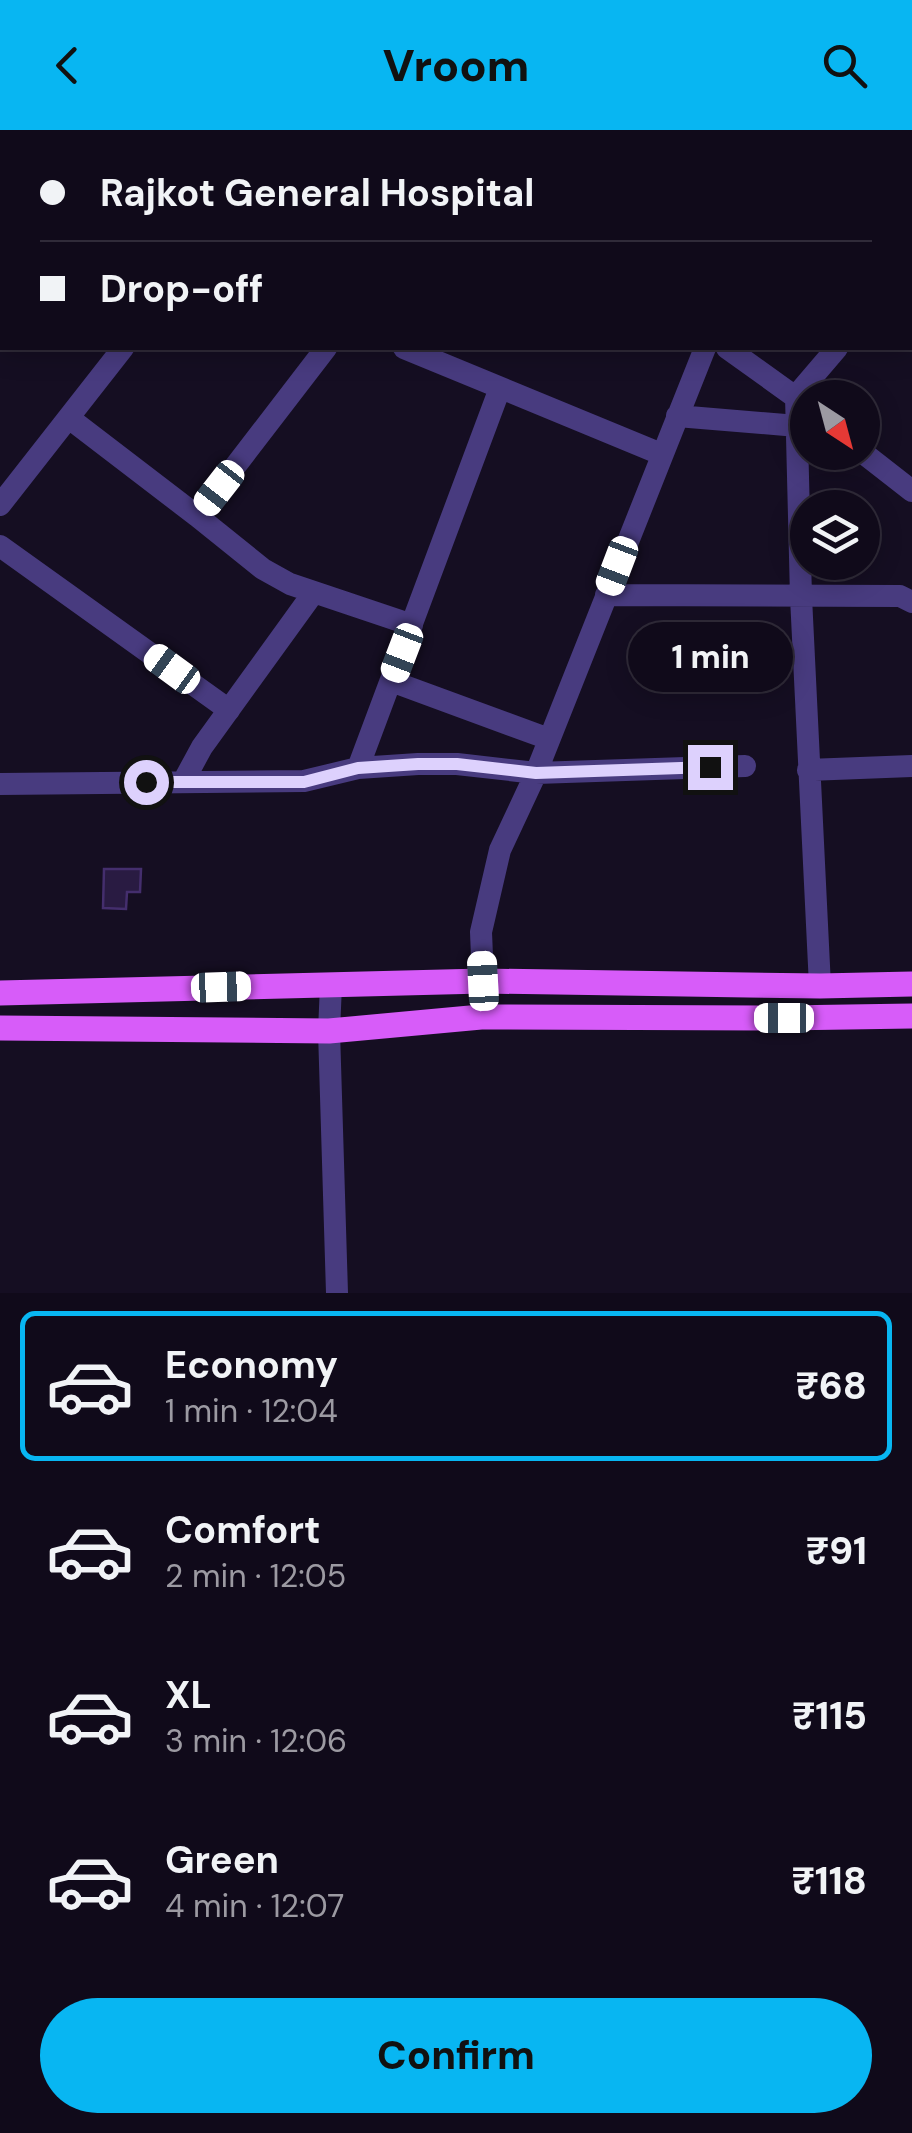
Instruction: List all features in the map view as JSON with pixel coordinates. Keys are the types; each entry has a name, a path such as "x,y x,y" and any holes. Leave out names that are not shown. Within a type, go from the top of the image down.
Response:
{"main road":[{"path":"0,993 483,981 912,984"},
{"path":"0,1028 329,1031 481,1017 912,1016"}],"street":[{"path":"0,505 121,350"},
{"path":"197,516 324,350"},
{"path":"409,350 661,454"},
{"path":"481,1017 481,932 500,850 536,773 703,350"},
{"path":"729,350 790,401"},
{"path":"817,380 835,350"},
{"path":"358,768 500,388"},
{"path":"677,416 790,410"},
{"path":"69,418 263,569 290,584 412,625"},
{"path":"880,466 912,491"},
{"path":"800,470 801,597 820,986"},
{"path":"0,546 229,710"},
{"path":"183,782 202,747 314,592"},
{"path":"606,595 900,596 912,602"},
{"path":"391,681 549,740"},
{"path":"0,784 304,782 358,768 418,764 536,773 745,766"},
{"path":"808,770 912,766"},
{"path":"331,984 337,1293"}],"building":[{"path":"104,869 141,869 140,892 127,892 126,909 103,908"}],"route":[{"path":"146,782 304,782 358,768 418,764 536,773 710,767"}]}
